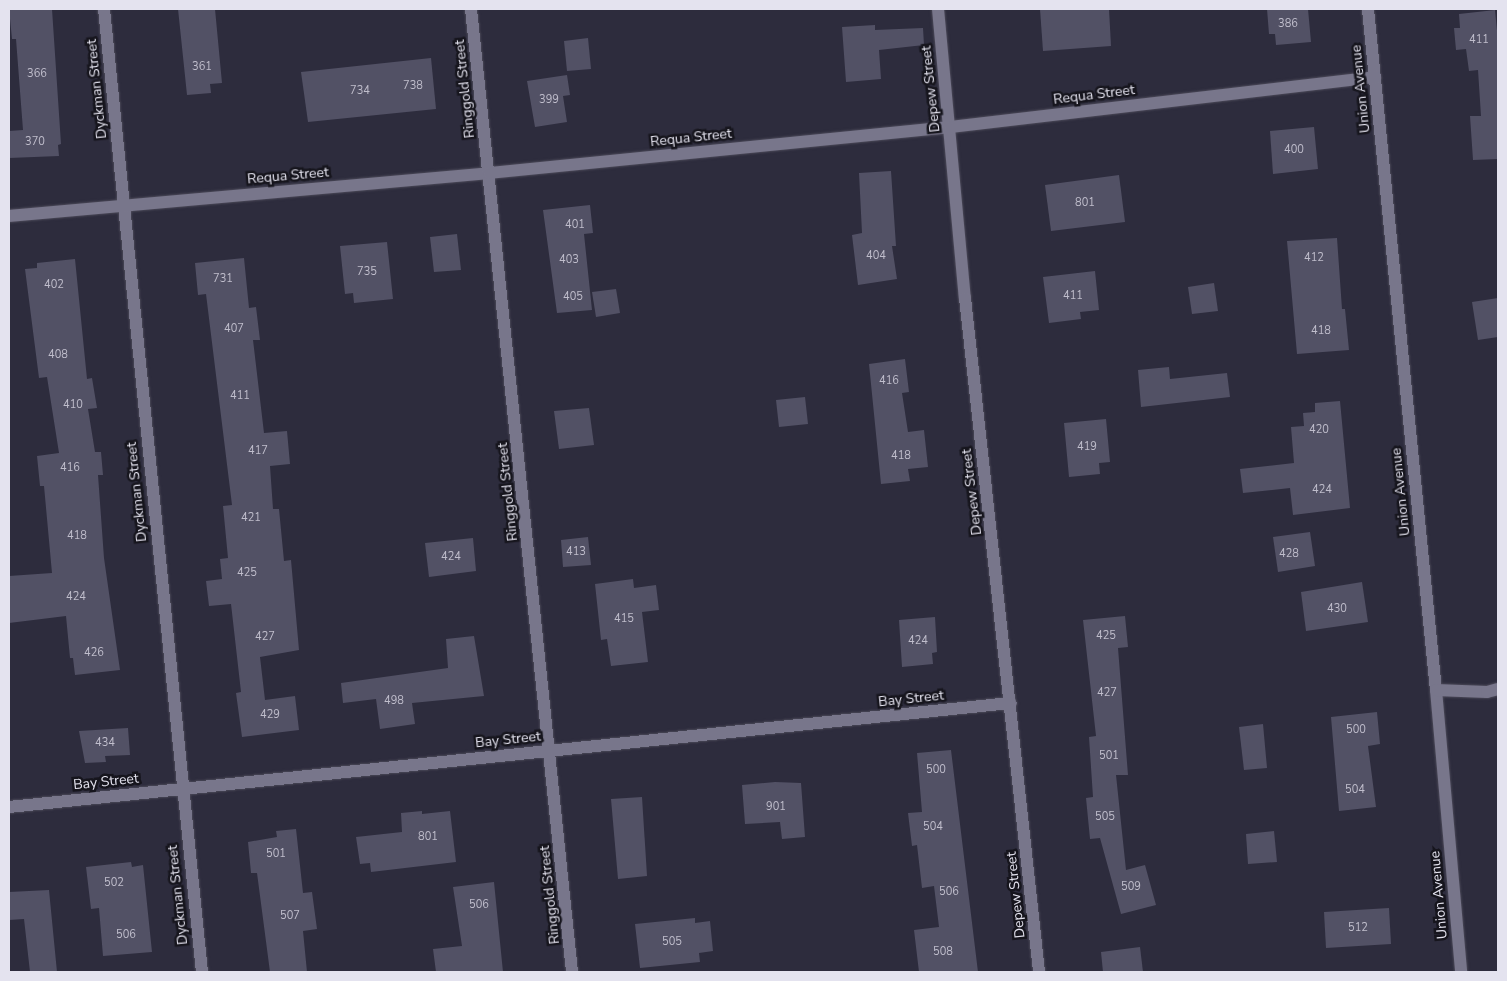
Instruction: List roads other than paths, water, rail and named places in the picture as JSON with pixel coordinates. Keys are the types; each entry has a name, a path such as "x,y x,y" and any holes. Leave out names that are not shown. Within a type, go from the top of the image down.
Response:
{"street":[{"name":"Dyckman Street","path":"104,9 202,972"},
{"name":"Ringgold Street","path":"471,9 572,972"},
{"name":"Depew Street","path":"938,9 965,298 1012,704 1039,972"},
{"name":"Union Avenue","path":"1368,9 1436,690 1461,972"},
{"name":"Requa Street","path":"9,216 489,174 950,127 1375,77"},
{"path":"1436,690 1487,692 1498,689"},
{"name":"Bay Street","path":"9,807 1012,704"}]}
